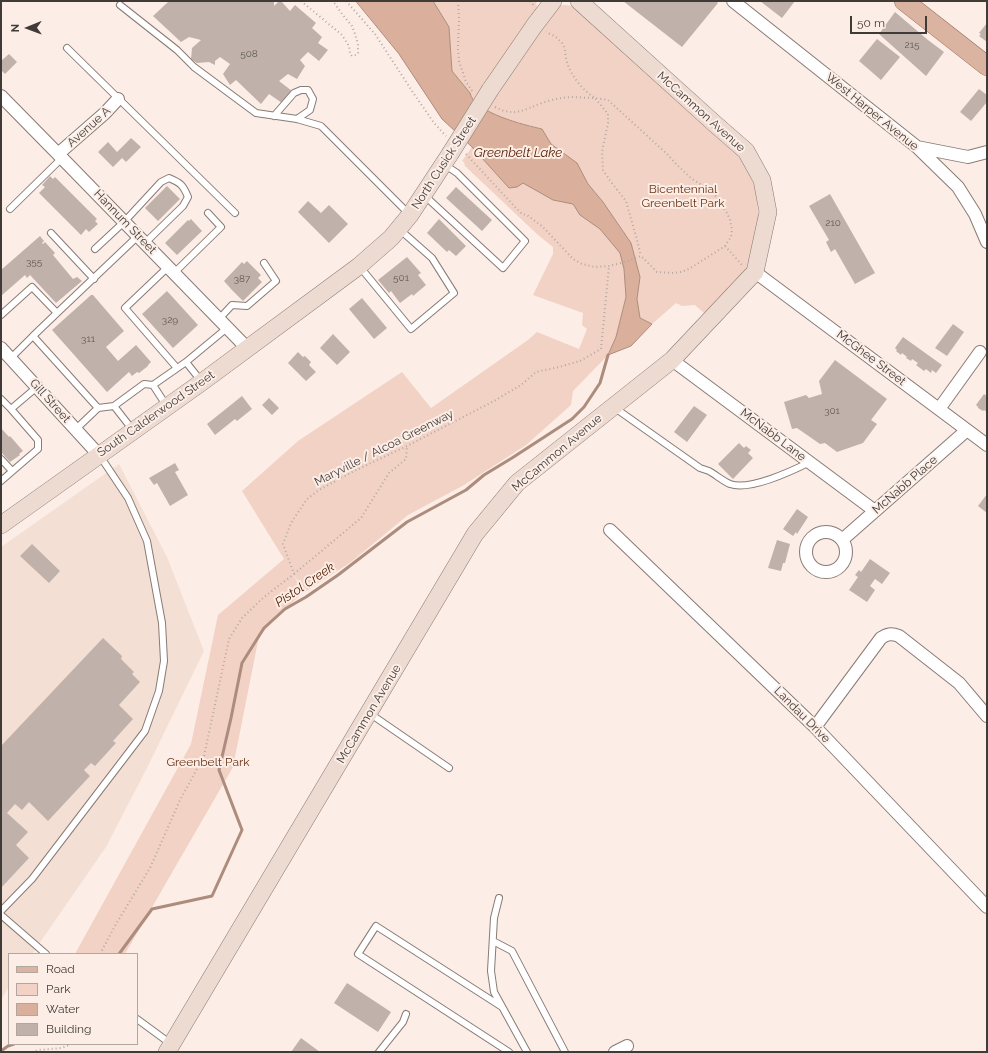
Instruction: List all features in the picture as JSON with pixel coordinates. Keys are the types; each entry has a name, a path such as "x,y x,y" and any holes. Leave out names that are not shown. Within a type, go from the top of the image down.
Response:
{"main road":[{"path":"904,1 987,66"}],"street":[{"name":"McCammon Avenue","path":"174,1050 369,713 475,534 517,484 672,360 755,272 768,212 762,180 746,150 715,124 579,1"},
{"name":"West Harper Avenue","path":"733,1 917,147 958,187 975,214 987,242"},
{"name":"North Cusick Street","path":"310,302 359,266 391,238 410,215 549,3"},
{"name":"Hannum Street","path":"1,96 247,348"},
{"name":"Avenue A","path":"60,156 118,99"},
{"path":"917,147 968,157 987,152"},
{"name":"McGhee Street","path":"755,272 987,445"},
{"name":"South Calderwood Street","path":"2,522 168,407 310,302"},
{"name":"Gill Street","path":"1,348 99,455"},
{"path":"940,410 980,352"},
{"name":"McNabb Lane","path":"672,360 875,510"},
{"name":"McNabb Place","path":"842,540 967,430"},
{"name":"Landau Drive","path":"610,530 815,727 987,907"},
{"path":"815,727 881,638 887,634 899,636 959,683 987,716"},
{"path":"615,1052 627,1046"}],"lane":[{"path":"120,4 177,50 194,68 256,113 297,119 321,126 410,215"},
{"path":"67,48 235,213"},
{"path":"274,116 294,93 301,90 308,90 313,99 310,110 297,119"},
{"path":"424,195 503,268 525,241 457,173 451,152"},
{"path":"10,209 60,156"},
{"path":"11,358 94,279 184,206 188,197 184,188 176,181 169,178 161,182 124,222 95,249"},
{"path":"177,368 125,308 221,227 208,213"},
{"path":"359,266 411,330 454,294 432,258 398,229"},
{"path":"51,233 94,279"},
{"path":"76,429 98,408 114,406 144,384 153,385 186,362 223,323 232,305 247,306 276,281 264,263"},
{"path":"1,315 32,287 57,314"},
{"path":"33,336 98,408"},
{"path":"186,362 202,382"},
{"path":"153,385 168,407"},
{"path":"11,409 37,387"},
{"path":"1,399 38,440 38,449 1,481"},
{"path":"114,406 133,431"},
{"path":"613,406 700,468 709,471 730,484 745,485 765,480 810,462"},
{"path":"1,911 32,879 145,731 159,691 164,661 162,622 147,541 128,498 99,455"},
{"path":"1,459 12,471"},
{"path":"369,713 449,768"},
{"path":"499,898 494,918 491,970 492,981 494,992 527,1052"},
{"path":"1,915 45,953"},
{"path":"502,1007 376,926 358,954 509,1052"},
{"path":"493,941 512,951 565,1052"},
{"path":"380,1052 403,1022 406,1014"},
{"path":"138,1021 174,1050"}],"path":[{"path":"301,1 342,35 349,46 352,56 356,55 358,53 358,44 352,26 334,1"},
{"path":"346,1 375,34 414,94 443,134 451,152 469,156 488,179 522,214 527,215 544,227 573,259 582,264 595,267 609,266 641,256"},
{"path":"458,1 459,61 466,82 507,112 515,112 534,107 544,102 562,98 595,98 608,100 692,179 713,192 730,220 732,230 731,236 725,246 689,269 681,272 657,272 641,256 626,201 603,170 602,152 608,123 608,114 595,98 578,83 570,71 566,61 565,47 559,39 534,26"},
{"path":"725,246 745,268 755,272"},
{"name":"Maryville / Alcoa Greenway","path":"294,574 283,544 292,523 307,499 319,490 352,472 494,402 521,385 536,372 559,368 580,361 601,349 609,266"},
{"path":"101,953 116,924 150,868 180,800 204,756 229,640 242,618 264,597 361,518 389,473 406,459 407,446"},
{"path":"32,1052 62,1048 69,1045"}],"shaded area":[{"path":"119,464 167,557 204,651 148,766 106,847 33,953 8,953 8,988 1,999 1,547"}],"green space":[{"name":"Bicentennial Greenbelt Park","path":"433,1 536,1 537,7 572,6 737,151 749,172 756,191 758,211 758,228 747,268 738,284 704,313 695,305 682,306 676,303 652,324 640,318 637,299 640,277 631,243 603,202 588,184 577,163 551,144 542,129 492,114 471,97 470,93 452,71 449,27"},
{"name":"Greenbelt Park","path":"472,147 509,188 523,182 553,200 573,204 580,215 600,229 621,253 626,297 616,337 608,355 573,391 571,405 526,445 464,485 408,515 351,562 305,592 291,570 303,592 259,636 233,767 126,953 76,953 191,744 218,615 284,559 242,491 298,441 402,372 431,408 528,340 537,332 579,349 587,329 582,325 583,313 533,295 553,254 553,247 538,235 465,166 464,162 462,161"}],"water":[{"name":"Greenbelt Lake","path":"356,1 433,1 449,27 452,71 474,100 490,112 501,117 542,129 551,144 577,163 588,184 603,202 631,243 640,277 637,299 640,318 652,324 631,346 608,355 616,337 626,297 624,269 620,253 600,229 580,215 573,204 553,200 523,183 517,187 509,188 472,147 442,119 399,54"}],"building":[{"path":"167,1 274,1 274,6 281,1 290,11 295,5 316,23 312,28 322,37 318,43 328,50 319,61 308,52 300,60 305,66 297,79 288,74 279,81 292,91 282,103 269,94 261,104 236,80 230,85 223,74 230,64 220,57 215,61 215,65 209,62 197,63 191,59 192,48 201,40 189,37 181,42 153,16 168,2"},
{"path":"623,1 716,1 718,3 682,47"},
{"path":"760,1 795,1 782,18"},
{"path":"895,12 944,52 926,76 879,34"},
{"path":"987,23 987,42 979,36 981,34 979,33"},
{"path":"877,39 900,57 881,80 859,61"},
{"path":"9,54 17,62 5,74 1,70 1,61"},
{"path":"979,89 987,95 987,102 971,121 960,112"},
{"path":"131,138 141,147 126,162 122,158 113,167 98,152 108,142 117,152"},
{"path":"50,176 53,179 55,177 97,219 95,221 98,224 89,232 86,229 81,235 39,193 45,187 42,185"},
{"path":"167,186 180,199 158,221 145,208"},
{"path":"456,187 492,220 482,231 446,198"},
{"path":"830,194 875,273 855,284 835,249 831,252 826,242 829,240 809,206"},
{"path":"308,201 321,213 329,205 348,224 329,243 298,212"},
{"path":"191,219 202,231 177,255 165,243 188,220 189,221"},
{"path":"439,219 466,246 456,256 449,250 447,252 427,233"},
{"path":"40,236 44,241 42,243 43,244 45,242 55,253 53,255 73,279 77,277 82,281 56,303 30,275 27,278 25,275 1,296 1,270"},
{"path":"407,257 421,273 418,275 426,285 413,296 412,294 400,303 391,291 389,293 378,280"},
{"path":"247,261 261,275 258,278 262,282 243,301 224,281 242,262 244,264"},
{"path":"167,291 198,325 173,348 142,314"},
{"path":"91,295 93,295 124,331 106,347 118,361 136,345 151,362 139,373 137,372 132,376 129,372 107,392 52,330"},
{"path":"362,298 387,328 374,339 349,309"},
{"path":"953,324 964,332 947,356 935,348"},
{"path":"333,334 350,352 337,365 320,348"},
{"path":"903,337 942,365 936,373 932,370 931,373 926,369 924,371 916,365 918,363 912,359 911,361 902,353 901,355 896,351 897,350 895,348"},
{"path":"298,352 311,362 309,365 316,372 306,381 288,363"},
{"path":"835,360 887,399 871,420 877,424 863,443 837,452 825,443 820,444 797,428 792,429 784,402 806,395 809,398 822,394 819,381"},
{"path":"984,394 987,396 987,412 978,408 976,405"},
{"path":"242,396 252,409 237,421 235,419 215,435 207,424"},
{"path":"269,398 279,408 272,415 262,405"},
{"path":"694,406 707,415 687,442 674,432"},
{"path":"1,428 23,451 10,462 1,452"},
{"path":"739,443 744,448 746,446 751,450 748,453 753,458 733,479 718,464"},
{"path":"175,463 179,470 175,472 188,495 170,506 157,483 154,485 149,478"},
{"path":"987,494 987,513 978,506"},
{"path":"797,509 808,517 797,534 796,532 793,536 783,529"},
{"path":"777,540 790,544 785,563 783,563 781,571 768,568"},
{"path":"32,544 60,571 49,583 20,556"},
{"path":"870,559 890,573 882,584 875,579 870,586 875,590 867,602 849,590 858,577 855,575 859,570 861,572"},
{"path":"103,638 122,656 121,659 134,672 132,674 140,682 119,705 133,719 113,741 116,743 95,766 91,763 84,770 90,776 48,821 29,802 22,810 15,804 7,813 28,832 16,845 29,858 1,888 1,746"},
{"path":"347,983 391,1012 378,1032 334,1003"},
{"path":"301,1038 320,1052 291,1052"}],"waterway":[{"name":"Pistol Creek","path":"120,953 152,909 212,896 242,830 219,770 242,663 264,628 285,609 306,597 338,575 407,522 466,490 484,475 572,419 584,407 600,383 608,355"},
{"name":"Pistol Creek","path":"1,1051 11,1045"}]}
